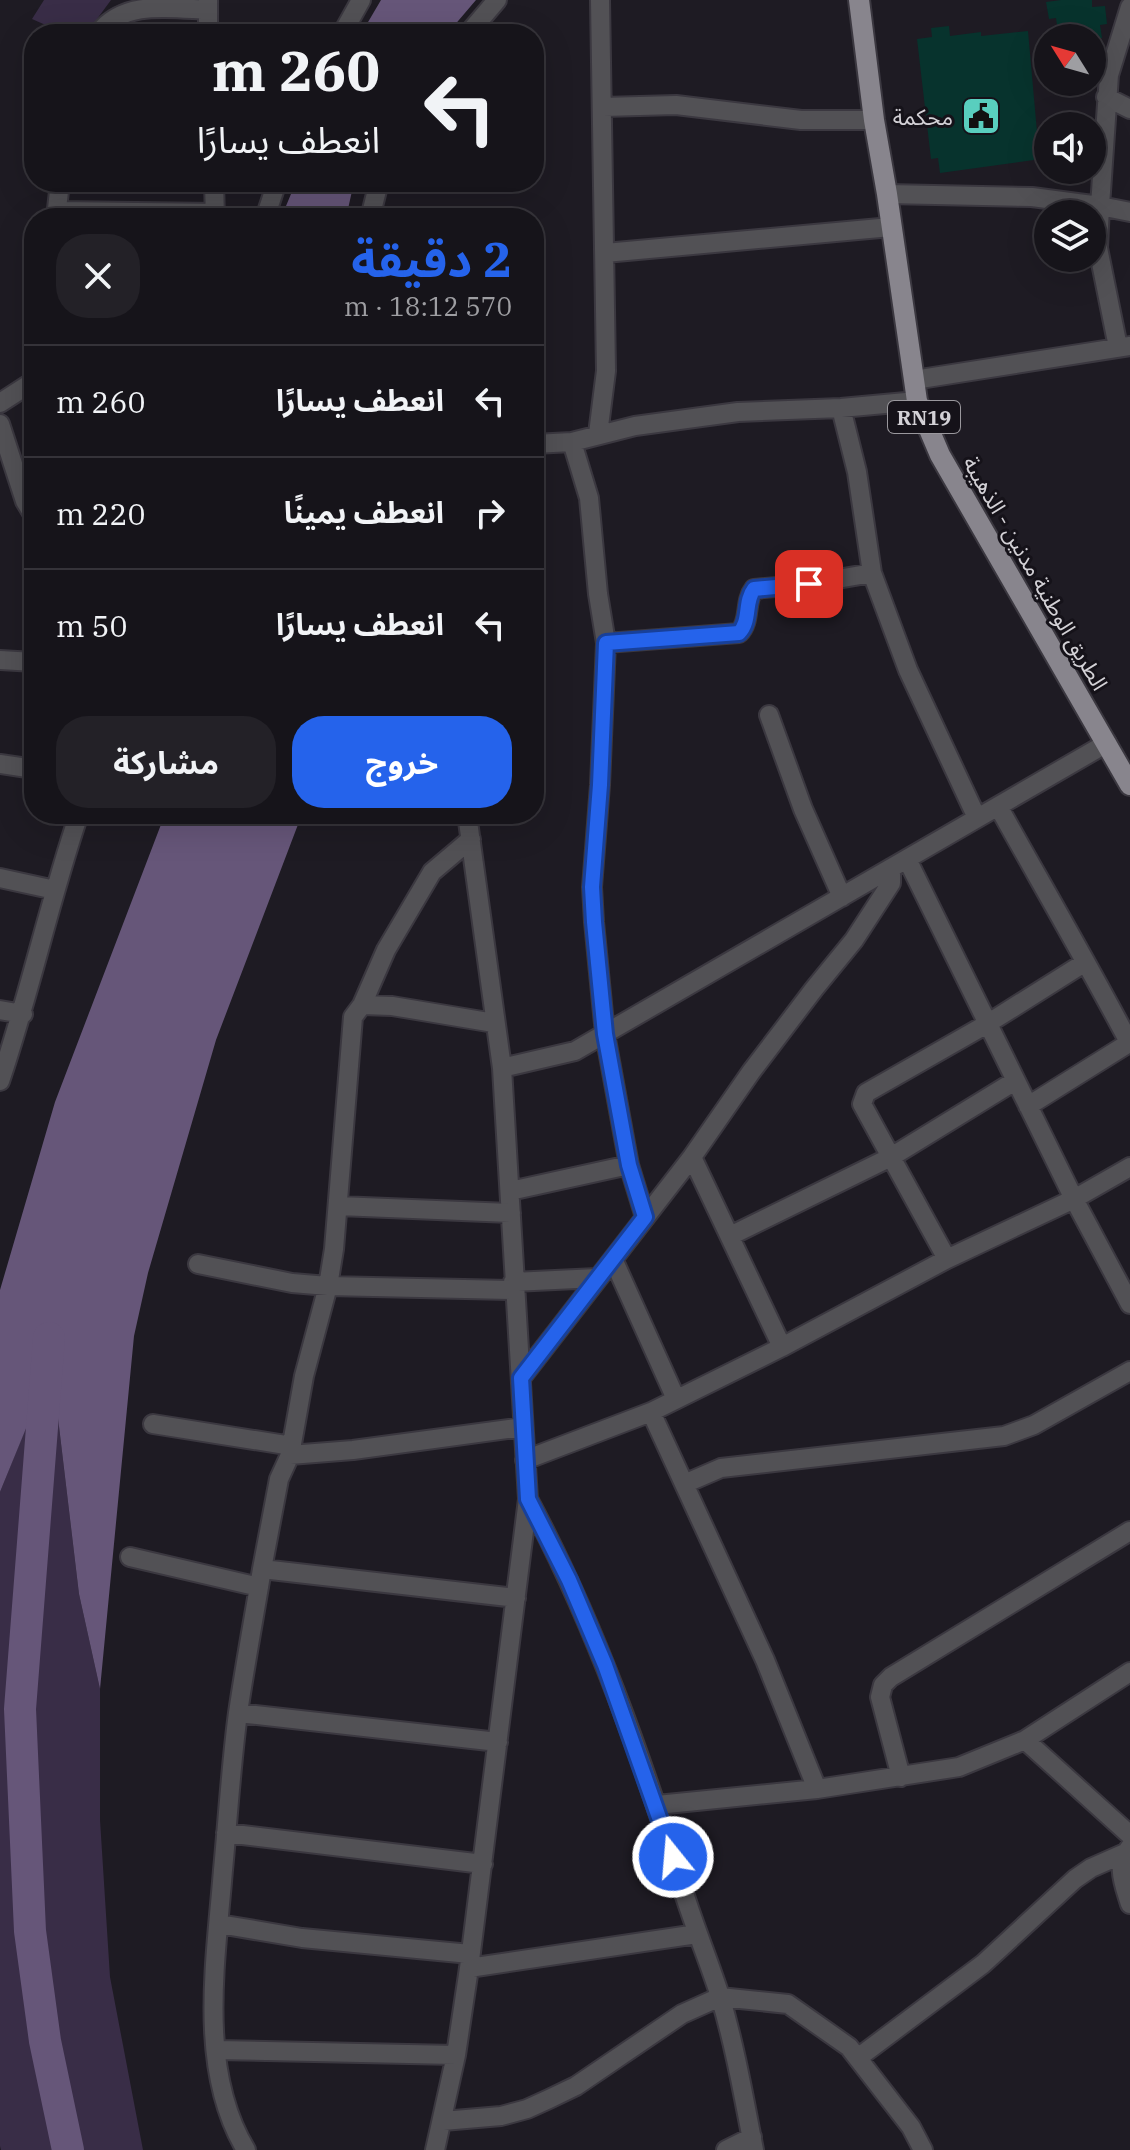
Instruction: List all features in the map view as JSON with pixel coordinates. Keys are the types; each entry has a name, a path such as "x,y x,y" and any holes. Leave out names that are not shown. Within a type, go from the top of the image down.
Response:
{"main road":[{"name":"الطريق الوطنية مدنين - الذهيبة","path":"859,0 874,120 916,391 940,455 1130,785"}],"street":[{"path":"348,24 361,0"},
{"path":"477,24 497,0"},
{"path":"598,434 606,371 600,0"},
{"path":"106,24 133,4 208,5"},
{"path":"1100,200 1106,97 1113,57 1130,7"},
{"path":"1106,97 1130,109"},
{"path":"603,107 676,105 801,120 874,120"},
{"path":"887,194 1055,200"},
{"path":"1106,207 1130,212"},
{"path":"605,253 891,227"},
{"path":"544,443 572,442 635,426 738,412 841,408 1124,346 1104,272"},
{"path":"0,403 24,387"},
{"path":"841,408 857,472 872,573 908,670 977,818"},
{"path":"0,424 24,498"},
{"path":"572,442 589,498 606,643 602,758 592,887 605,1034 629,1165 645,1217"},
{"path":"606,643 739,633 745,627 749,597 754,589 809,584 872,573"},
{"path":"0,660 24,661"},
{"path":"769,715 803,809 842,897"},
{"path":"502,1068 575,1051 1107,743"},
{"path":"0,764 24,768"},
{"path":"998,806 1084,963 1124,1017 1130,1043 1028,1106"},
{"path":"0,1081 23,1014 76,824"},
{"path":"435,2150 456,2055 528,1499 502,1068 469,824"},
{"path":"246,2150 234,2130 226,2105 216,2050 215,2001 226,1833 238,1713 279,1479 291,1450 304,1376 328,1286 339,1206 353,1017 362,1005 386,950 432,872 471,839"},
{"path":"899,863 987,1024 1130,1304"},
{"path":"521,1378 692,1157 751,1072 871,916 899,863"},
{"path":"0,878 55,890"},
{"path":"947,1259 862,1104 866,1093 987,1024 1084,963"},
{"path":"362,1005 392,1006 494,1023"},
{"path":"0,1010 23,1014"},
{"path":"730,1236 891,1157 1015,1081"},
{"path":"692,1157 782,1347"},
{"path":"510,1191 629,1165"},
{"path":"525,1460 651,1412 782,1347 947,1259 1074,1199 1130,1167"},
{"path":"339,1206 511,1213"},
{"path":"613,1259 676,1399"},
{"path":"198,1264 292,1283 328,1286 513,1286 597,1278"},
{"path":"684,1484 721,1468 1004,1436 1034,1425 1130,1371"},
{"path":"651,1412 765,1660 817,1789"},
{"path":"153,1424 291,1450 353,1450 523,1427"},
{"path":"528,1499 569,1580 605,1665 657,1805 720,1997 753,2143 726,2150"},
{"path":"901,1777 880,1697 883,1685 891,1677 1130,1531"},
{"path":"130,1557 261,1578 516,1598"},
{"path":"657,1805 817,1789 959,1767 1025,1740 1130,1672"},
{"path":"238,1713 498,1742"},
{"path":"1025,1740 1128,1845"},
{"path":"226,1833 483,1864"},
{"path":"1128,1845 1121,1868 1130,1904"},
{"path":"859,2057 983,1964 1075,1879 1128,1845"},
{"path":"219,1924 469,1961 697,1934"},
{"path":"443,2121 501,2116 538,2104 576,2086 682,2014 720,1997 788,2004 849,2047 911,2127 923,2150"},
{"path":"216,2050 456,2055"}],"shaded area":[{"path":"44,0 111,0 93,24 43,24 32,19"},
{"path":"381,0 476,0 456,24 367,24"},
{"path":"292,192 352,192 348,208 285,208"},
{"path":"161,824 298,824 216,1040 148,1273 134,1336 100,1689 79,1594 58,1418 45,1382 0,1492 0,1290 55,1102"},
{"path":"45,1380 58,1418 79,1594 100,1689 100,1820 110,1977 143,2150 1,2150 0,2146 0,1492"}],"building":[{"path":"1092,0 1092,7 1105,6 1107,24 1057,24 1056,18 1049,19 1046,2"},
{"name":"محكمة","path":"949,26 950,36 1028,31 1035,112 1034,160 940,173 938,158 931,159 917,39 932,37 931,28"}],"waterway":[{"path":"49,1338 20,1709 30,1931 45,2041 68,2150"}],"place":[{"name":"محكمة","path":"981,116"}],"route":[{"path":"673,1857 605,1665 569,1580 528,1499 521,1378 645,1217 629,1165 605,1034 594,922 592,887 606,643 739,633 745,627 749,597 754,589 809,584"}]}
